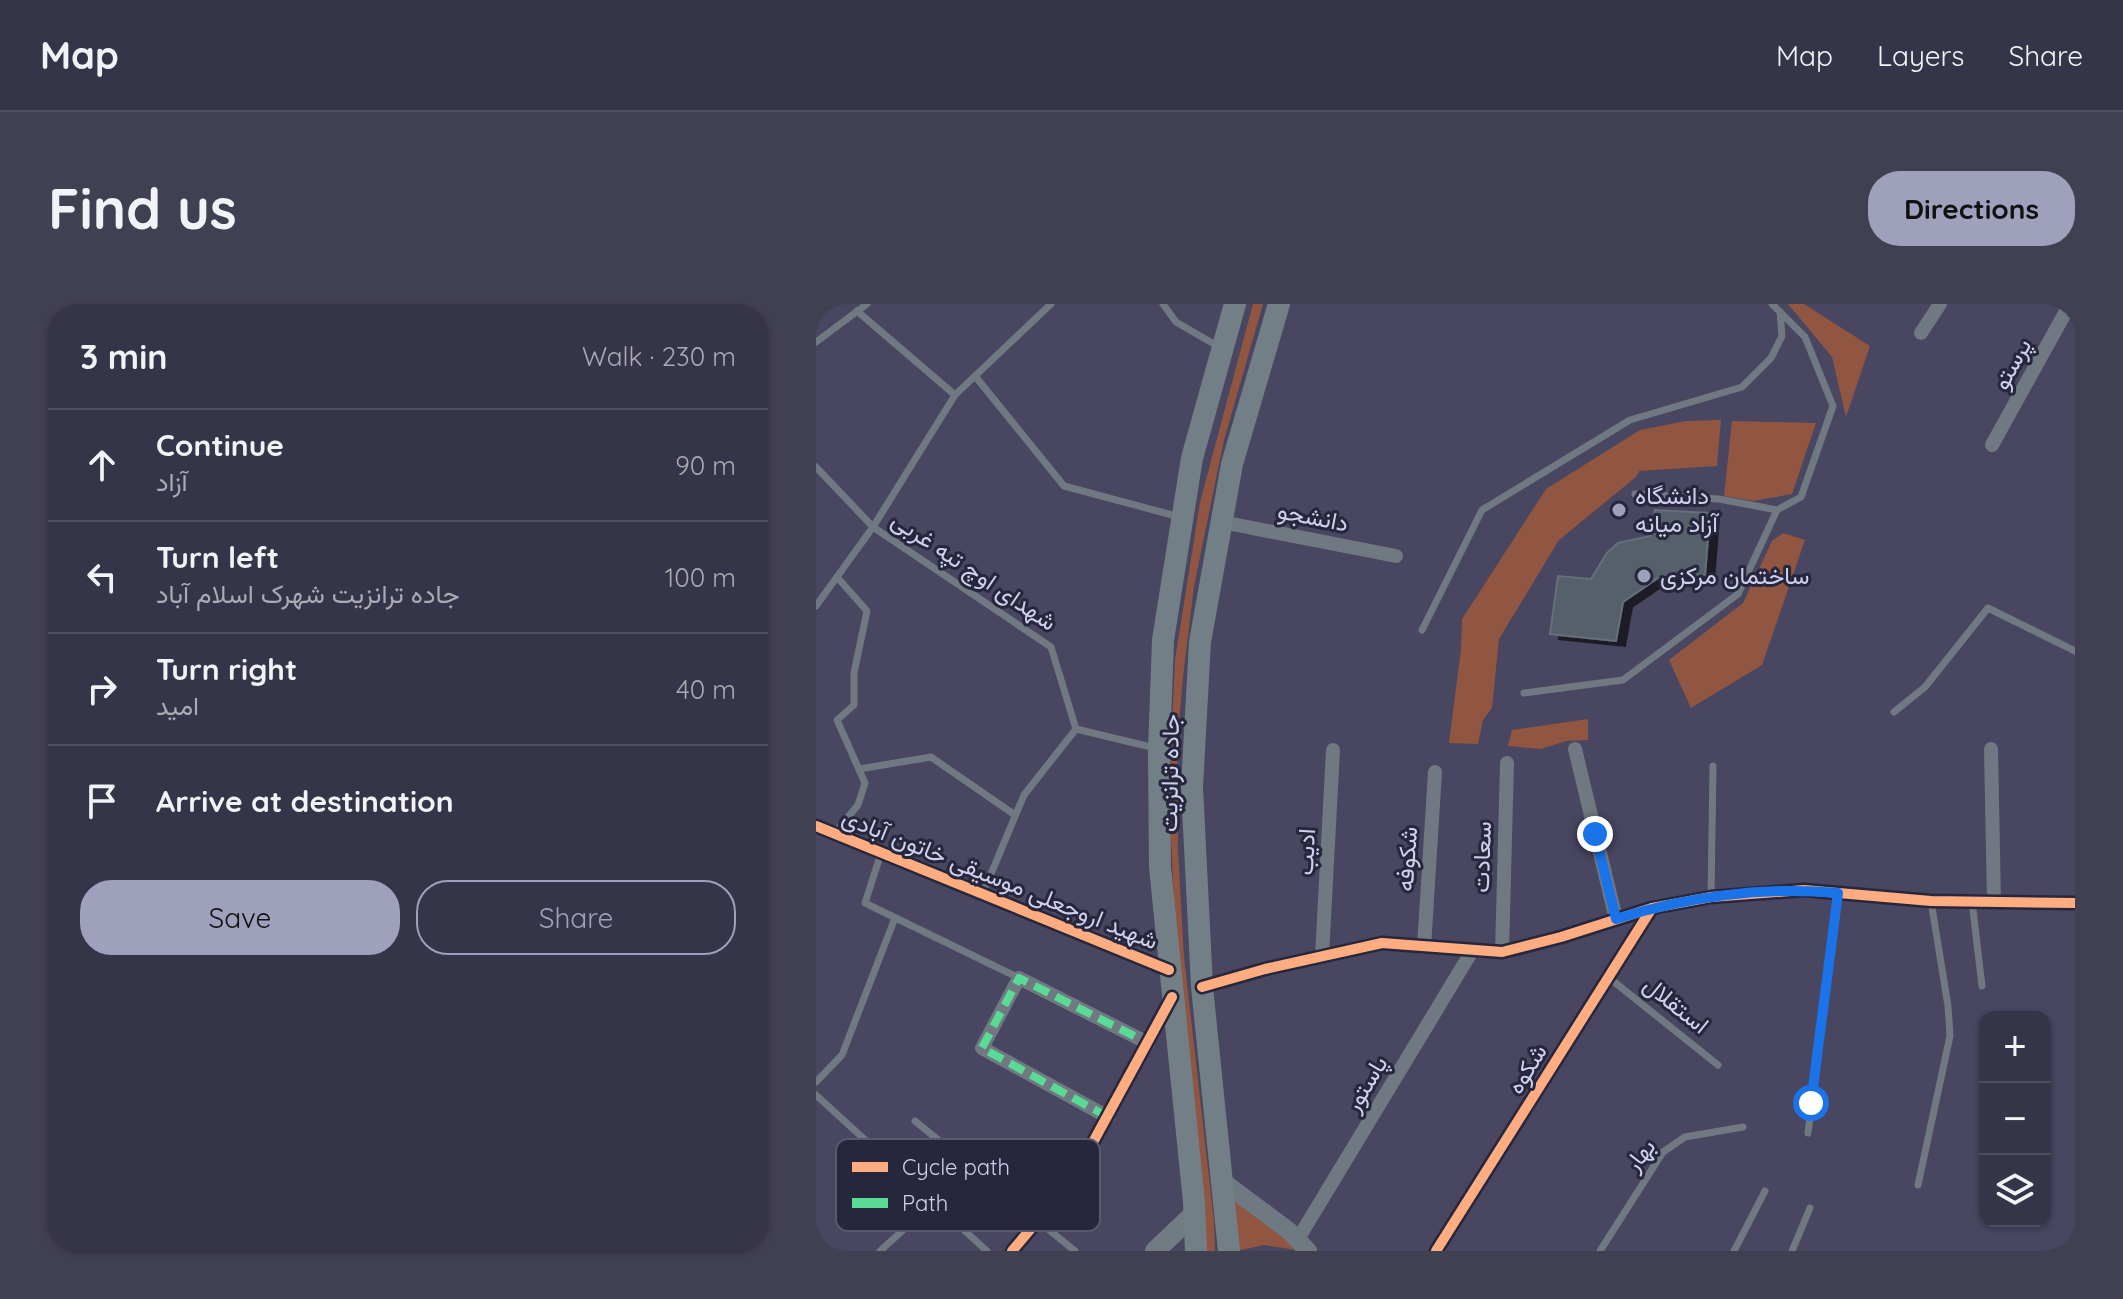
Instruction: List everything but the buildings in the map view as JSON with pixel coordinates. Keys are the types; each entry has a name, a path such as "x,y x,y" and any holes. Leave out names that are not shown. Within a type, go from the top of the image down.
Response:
{"main road":[{"name":"جاده ترانزیت","path":"1196,1251 1160,867 1159,749 1163,640 1192,458 1235,304"},
{"name":"جاده ترانزیت","path":"1229,1251 1202,987 1192,787 1200,642 1232,464 1279,304"},
{"path":"1155,1251 1194,1214"}],"street":[{"path":"1921,333 1940,304"},
{"name":"پرستو","path":"1992,445 2070,304"},
{"name":"دانشجو","path":"1222,522 1396,556"},
{"path":"1575,749 1616,919"},
{"path":"1991,749 1994,902"},
{"name":"ادیب","path":"1322,956 1333,750"},
{"name":"سعادت","path":"1502,952 1507,763"},
{"name":"شکوفه","path":"1424,947 1435,772"},
{"name":"شهید اروجعلی موسیقی خاتون آبادی","path":"816,826 1169,970"},
{"path":"1202,987 1382,943 1502,952 1652,908 1711,897 1804,890 1931,901 2075,903"},
{"name":"شکوه","path":"1436,1251 1652,908"},
{"name":"پاستور","path":"1303,1245 1472,951"},
{"path":"1108,1117 982,1048 1019,978 1148,1043"},
{"path":"1096,1139 1172,997"},
{"path":"1222,1181 1303,1245"},
{"path":"1012,1251 1031,1231"}],"lane":[{"path":"816,342 867,304"},
{"path":"816,606 873,527 955,395 1051,304"},
{"path":"1163,304 1176,322 1223,349"},
{"path":"1524,693 1623,680 1738,594 1777,510 1801,497 1833,406 1805,337 1772,304"},
{"path":"1422,630 1482,510 1630,420 1742,387 1771,358 1782,336 1780,310"},
{"path":"857,311 955,395"},
{"path":"975,376 1064,486 1182,518"},
{"name":"شهدای اوچ تپه غربی","path":"816,467 873,527 1051,647 1076,729"},
{"path":"1635,494 1719,499 1777,510"},
{"path":"834,834 858,805 865,783 837,720 854,705 854,673 867,611 837,577"},
{"path":"1894,712 1925,687 1988,608 2075,651"},
{"path":"983,893 1024,795 1076,729 1159,749"},
{"path":"859,769 931,757 1015,815"},
{"path":"1711,897 1713,766"},
{"path":"881,853 865,903 1019,978"},
{"path":"1808,1133 1838,893"},
{"path":"1918,1185 1950,1036 1931,901"},
{"path":"1972,901 1982,986"},
{"path":"816,1082 842,1055 895,918"},
{"name":"استقلال","path":"1608,977 1718,1065"},
{"path":"816,1095 865,1139"},
{"path":"915,1121 937,1139"},
{"name":"بهار","path":"1600,1251 1663,1152 1685,1137 1743,1127"},
{"path":"1734,1251 1765,1191"},
{"path":"1792,1251 1810,1208"},
{"path":"880,1251 902,1231"},
{"path":"965,1231 987,1251"},
{"path":"1050,1231 1075,1251"}],"shaded area":[{"path":"1253,304 1263,304 1224,440 1194,586 1177,745 1178,851 1184,957 1214,1221 1215,1251 1206,1251 1175,930 1169,790 1175,660 1200,502"},
{"path":"1788,304 1804,304 1870,346 1846,417 1832,357"},
{"path":"1721,420 1717,466 1639,471 1636,477 1559,540 1499,639 1492,708 1483,720 1478,744 1449,743 1462,619 1546,489 1640,430 1686,421"},
{"path":"1732,421 1816,423 1792,494 1753,501 1724,496"},
{"path":"1783,533 1805,540 1762,665 1691,708 1669,660 1743,603 1772,541"},
{"path":"1588,719 1588,740 1566,741 1541,749 1508,746 1512,730"},
{"path":"1231,1193 1303,1251 1264,1245 1236,1251"}],"marked path":[{"path":"1108,1117 982,1048 1019,978 1148,1043"}],"cycle path":[{"path":"816,826 1169,970"},
{"path":"1202,987 1265,969 1382,943 1502,952 1652,908 1711,897 1804,890 1931,901 2075,903"},
{"path":"1436,1251 1652,908"},
{"path":"1095,1139 1172,997"},
{"path":"1012,1251 1029,1231"}],"place":[{"name":"دانشگاه آزاد میانه","path":"1619,510"},
{"name":"ساختمان مرکزی","path":"1644,576"}],"route":[{"path":"1595,834 1616,919 1652,908 1711,897 1804,890 1838,893 1811,1103"}]}
